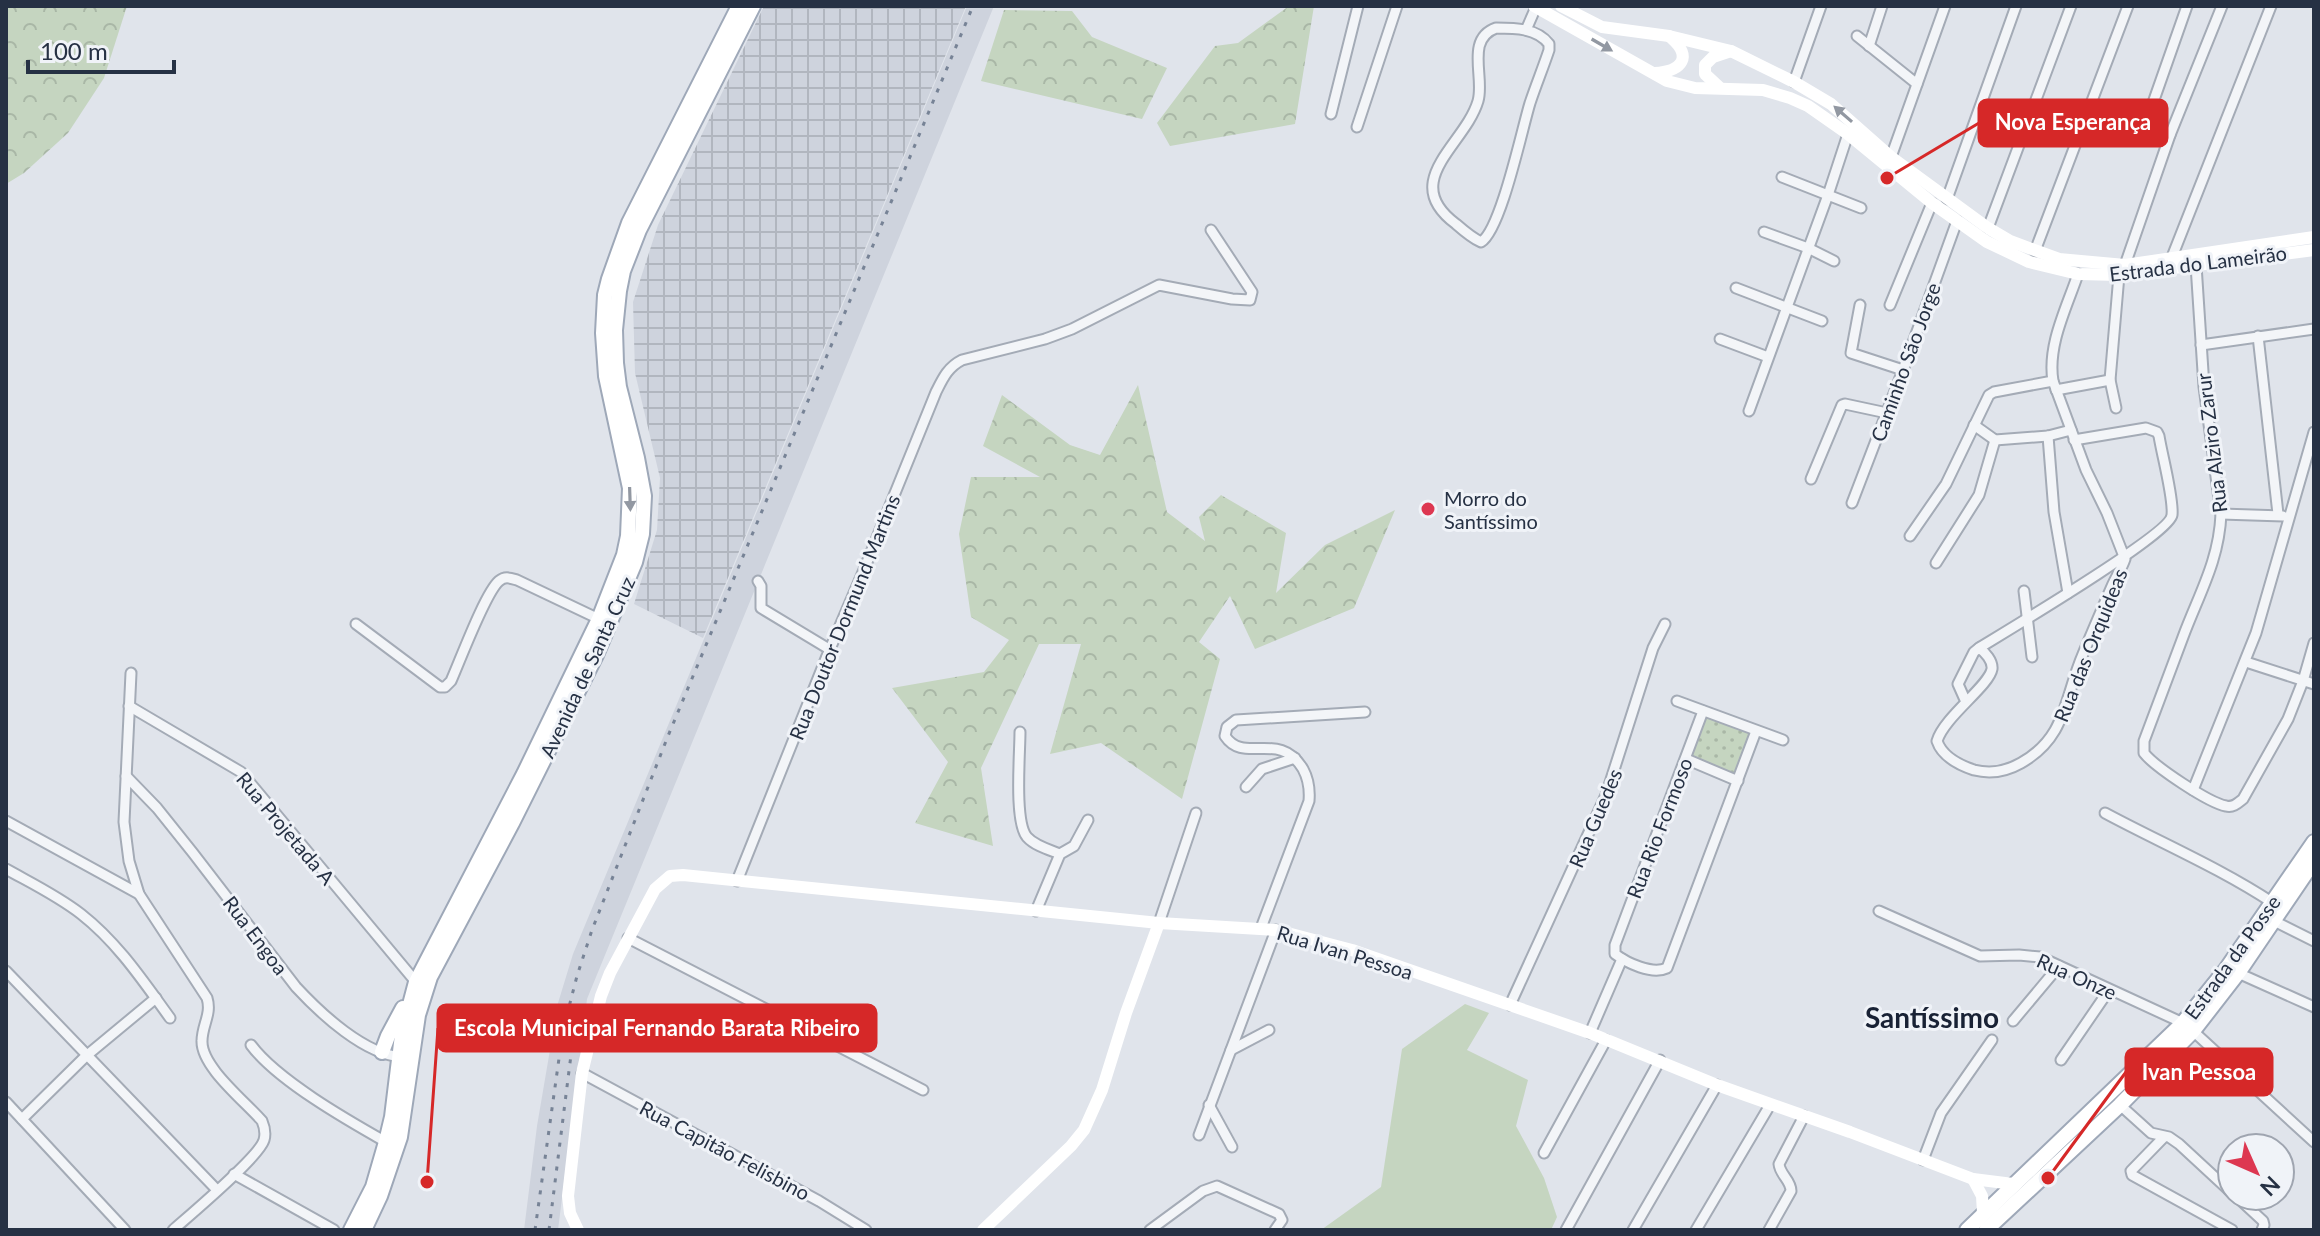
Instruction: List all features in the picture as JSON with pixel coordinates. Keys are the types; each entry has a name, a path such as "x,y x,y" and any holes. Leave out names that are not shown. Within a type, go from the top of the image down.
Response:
{"main road":[{"name":"Avenida de Santa Cruz","path":"364,1230 380,1196 400,1137 405,1056 414,988 435,941 524,774 599,619 624,555 631,509 627,467 606,376 603,333 605,295 629,223 739,6"},
{"name":"Avenida de Santa Cruz","path":"351,1230 373,1187 405,1056 430,977 596,655 635,562 642,534 644,496 618,375 615,330 619,291 639,230 753,6"},
{"name":"Estrada da Posse","path":"1967,1230 2013,1184 2188,1027 2314,842"},
{"name":"Estrada da Posse","path":"1986,1230 2120,1105 2238,973 2314,861"},
{"path":"382,1052 414,988"}],"street":[{"path":"1331,114 1358,6"},
{"path":"1357,127 1397,6"},
{"path":"1526,30 1535,6"},
{"name":"Estrada do Lameirão","path":"1535,6 1667,81 1695,88 1763,90 1790,98 1821,114 1957,221 2007,253 2042,266 2078,274 2196,265 2314,250"},
{"name":"Estrada do Lameirão","path":"1561,6 1602,27 1669,36 1731,51 1794,82 1831,104 1891,157 1988,228 2010,241 2059,259 2122,270 2172,257 2314,237"},
{"path":"1794,82 1821,6"},
{"path":"1869,46 1882,6"},
{"path":"1891,157 1945,6"},
{"path":"1947,199 2016,6"},
{"path":"1988,228 2071,6"},
{"path":"2035,251 2128,6"},
{"path":"2170,135 2152,124 2148,117 2187,6"},
{"path":"2116,408 2110,380 2122,270 2170,135 2222,6"},
{"path":"2172,257 2271,6"},
{"path":"1496,28 1526,30 1544,37 1549,50 1495,223 1487,238 1481,242 1438,208 1434,194 1434,172 1465,127 1478,101 1477,53 1484,37 1496,28"},
{"path":"1652,74 1671,72 1681,63 1681,50 1669,36"},
{"path":"1857,36 1917,84"},
{"path":"1722,89 1705,74 1705,65 1713,57 1731,51"},
{"path":"1749,411 1848,134"},
{"path":"1782,177 1861,208"},
{"path":"1890,305 1932,203"},
{"name":"Caminho São Jorge","path":"1852,503 1957,221"},
{"name":"Rua Doutor Dormund Martins","path":"737,881 936,392 953,365 1058,334 1159,285 1250,300 1253,298 1252,292 1211,230"},
{"path":"1764,232 1834,261"},
{"name":"Rua Alziro Zarur","path":"2193,790 2152,762 2143,750 2184,634 2217,553 2221,514 2206,403 2196,265"},
{"path":"2078,274 2054,350 2051,366 2054,385 2124,555"},
{"path":"1736,288 1822,321"},
{"path":"1860,305 1851,353 1903,370"},
{"path":"2201,345 2314,329"},
{"path":"2258,336 2278,514"},
{"path":"1720,339 1768,357"},
{"path":"1910,536 1946,484 1989,395 2110,380"},
{"path":"1811,479 1842,405 1887,413"},
{"path":"1966,702 1958,684 1974,652 2156,533 2170,521 2172,515 2157,432 2146,428 1995,440 1974,425"},
{"path":"2314,432 2246,662 2193,790 2226,806 2235,805 2243,799 2276,743 2303,681 2314,643"},
{"path":"2048,436 2054,512 2068,593"},
{"path":"1936,563 1979,495 1995,440"},
{"path":"2221,514 2278,514 2290,518"},
{"name":"Rua das Orquideas","path":"1979,648 1992,665 1991,672 1944,725 1937,741 1940,749 1973,770 2001,771 2015,766 2053,737 2080,661 2123,564 2124,555"},
{"path":"356,624 440,687 445,687 451,681 493,588 502,578 517,580 599,619"},
{"path":"758,581 761,586 761,608 829,649"},
{"path":"2024,591 2032,657"},
{"name":"Rua Guedes","path":"1510,1005 1615,773 1653,648 1665,624"},
{"path":"2246,662 2314,684"},
{"path":"131,673 124,838 139,894 207,998 209,1013 202,1037 203,1051 220,1077 262,1121 265,1131 261,1145 173,1230"},
{"path":"1677,701 1783,740"},
{"name":"Rua Projetada A","path":"129,706 241,772 414,988"},
{"name":"Rua Rio Formoso","path":"1622,959 1615,954 1615,945 1703,711"},
{"path":"1261,928 1309,801 1308,782 1295,758 1276,749 1238,748 1230,744 1225,736 1227,727 1236,720 1365,712"},
{"path":"1590,1033 1622,959 1655,971 1665,970 1669,964 1756,731"},
{"path":"1020,732 1019,810 1022,827 1030,840 1060,854"},
{"path":"1246,787 1262,769 1295,758"},
{"path":"1686,759 1738,781"},
{"name":"Rua Engoa","path":"126,776 157,808 311,1004 351,1035 382,1052 405,1056"},
{"path":"983,1230 1084,1130 1102,1090 1196,813"},
{"path":"2105,813 2212,866 2273,903"},
{"path":"1036,911 1060,854 1074,846 1088,820"},
{"path":"6,821 139,894"},
{"path":"6,869 83,915 138,972 170,1018"},
{"name":"Rua Ivan Pessoa","path":"628,938 655,889 670,876 683,875 1159,923 1276,930 1352,950 1590,1033 1717,1085 1973,1179 2013,1184"},
{"name":"Rua Onze","path":"1879,911 1972,954 1988,957 2032,955 2188,1027"},
{"path":"2274,921 2314,941"},
{"path":"1199,1135 1276,930"},
{"path":"578,1230 570,1213 568,1196 582,1073 601,996 628,938 923,1090"},
{"path":"2013,1021 2059,966"},
{"path":"6,971 217,1190"},
{"path":"2238,973 2314,1007"},
{"path":"2061,1060 2109,990"},
{"path":"22,1119 86,1056 156,998"},
{"name":"Estrada da Posse","path":"2188,1027 2314,1142"},
{"path":"1231,1050 1269,1030"},
{"path":"1544,1153 1606,1040"},
{"path":"1923,1160 1941,1113 1992,1040"},
{"path":"251,1045 286,1078 386,1142"},
{"path":"1566,1230 1660,1060"},
{"name":"Rua Capitão Felisbino","path":"582,1073 819,1201 866,1230"},
{"path":"1633,1230 1717,1085"},
{"path":"6,1102 125,1230"},
{"path":"1209,1105 1232,1147"},
{"path":"1696,1230 1770,1105"},
{"path":"2120,1105 2151,1133 2179,1144 2216,1178"},
{"path":"1769,1230 1791,1191 1791,1184 1780,1172 1779,1164 1804,1116"},
{"path":"2164,1137 2131,1171 2132,1175 2232,1230"},
{"path":"234,1174 334,1230"},
{"path":"1973,1179 1982,1196 1983,1213"},
{"path":"1150,1230 1203,1191 1217,1186 1279,1214 1282,1220 1275,1230"},
{"path":"2253,1212 2263,1221 2262,1230"}],"shaded area":[{"path":"764,6 966,6 703,638 634,604 657,530 660,478 635,373 633,302 658,225"},
{"path":"967,6 994,6 587,999 558,1230 524,1230 537,1126 558,1003 573,954"}],"green space":[{"path":"6,6 127,6 104,78 68,133 24,173 6,184"},
{"path":"1289,6 1314,6 1295,124 1170,146 1157,123 1215,46 1238,43"},
{"path":"1004,10 1072,11 1092,37 1167,68 1142,119 981,81"},
{"path":"1138,385 1167,512 1205,541 1199,517 1221,495 1286,533 1276,593 1325,545 1395,510 1354,608 1255,649 1230,596 1199,642 1220,659 1182,799 1101,743 1050,754 1081,644 1039,644 981,768 993,846 915,823 948,762 892,688 984,672 1009,640 971,617 959,534 971,477 1040,477 983,446 1002,395 1070,445 1100,455"},
{"path":"1703,711 1756,731 1738,781 1686,759"},
{"path":"1465,1004 1489,1013 1467,1050 1528,1080 1516,1126 1544,1178 1557,1217 1551,1230 1321,1230 1381,1187 1402,1049"}],"railway":[{"path":"535,1230 563,1030 592,930 668,736 973,6"},
{"path":"549,1230 574,1031"}],"place":[{"name":"Nova Esperança","path":"1887,178"},
{"name":"Morro do Santíssimo","path":"1428,509"},
{"name":"Ivan Pessoa","path":"2048,1178"},
{"name":"Escola Municipal Fernando Barata Ribeiro","path":"427,1182"}],"district":[{"name":"Santíssimo","path":"1932,1017"}]}
